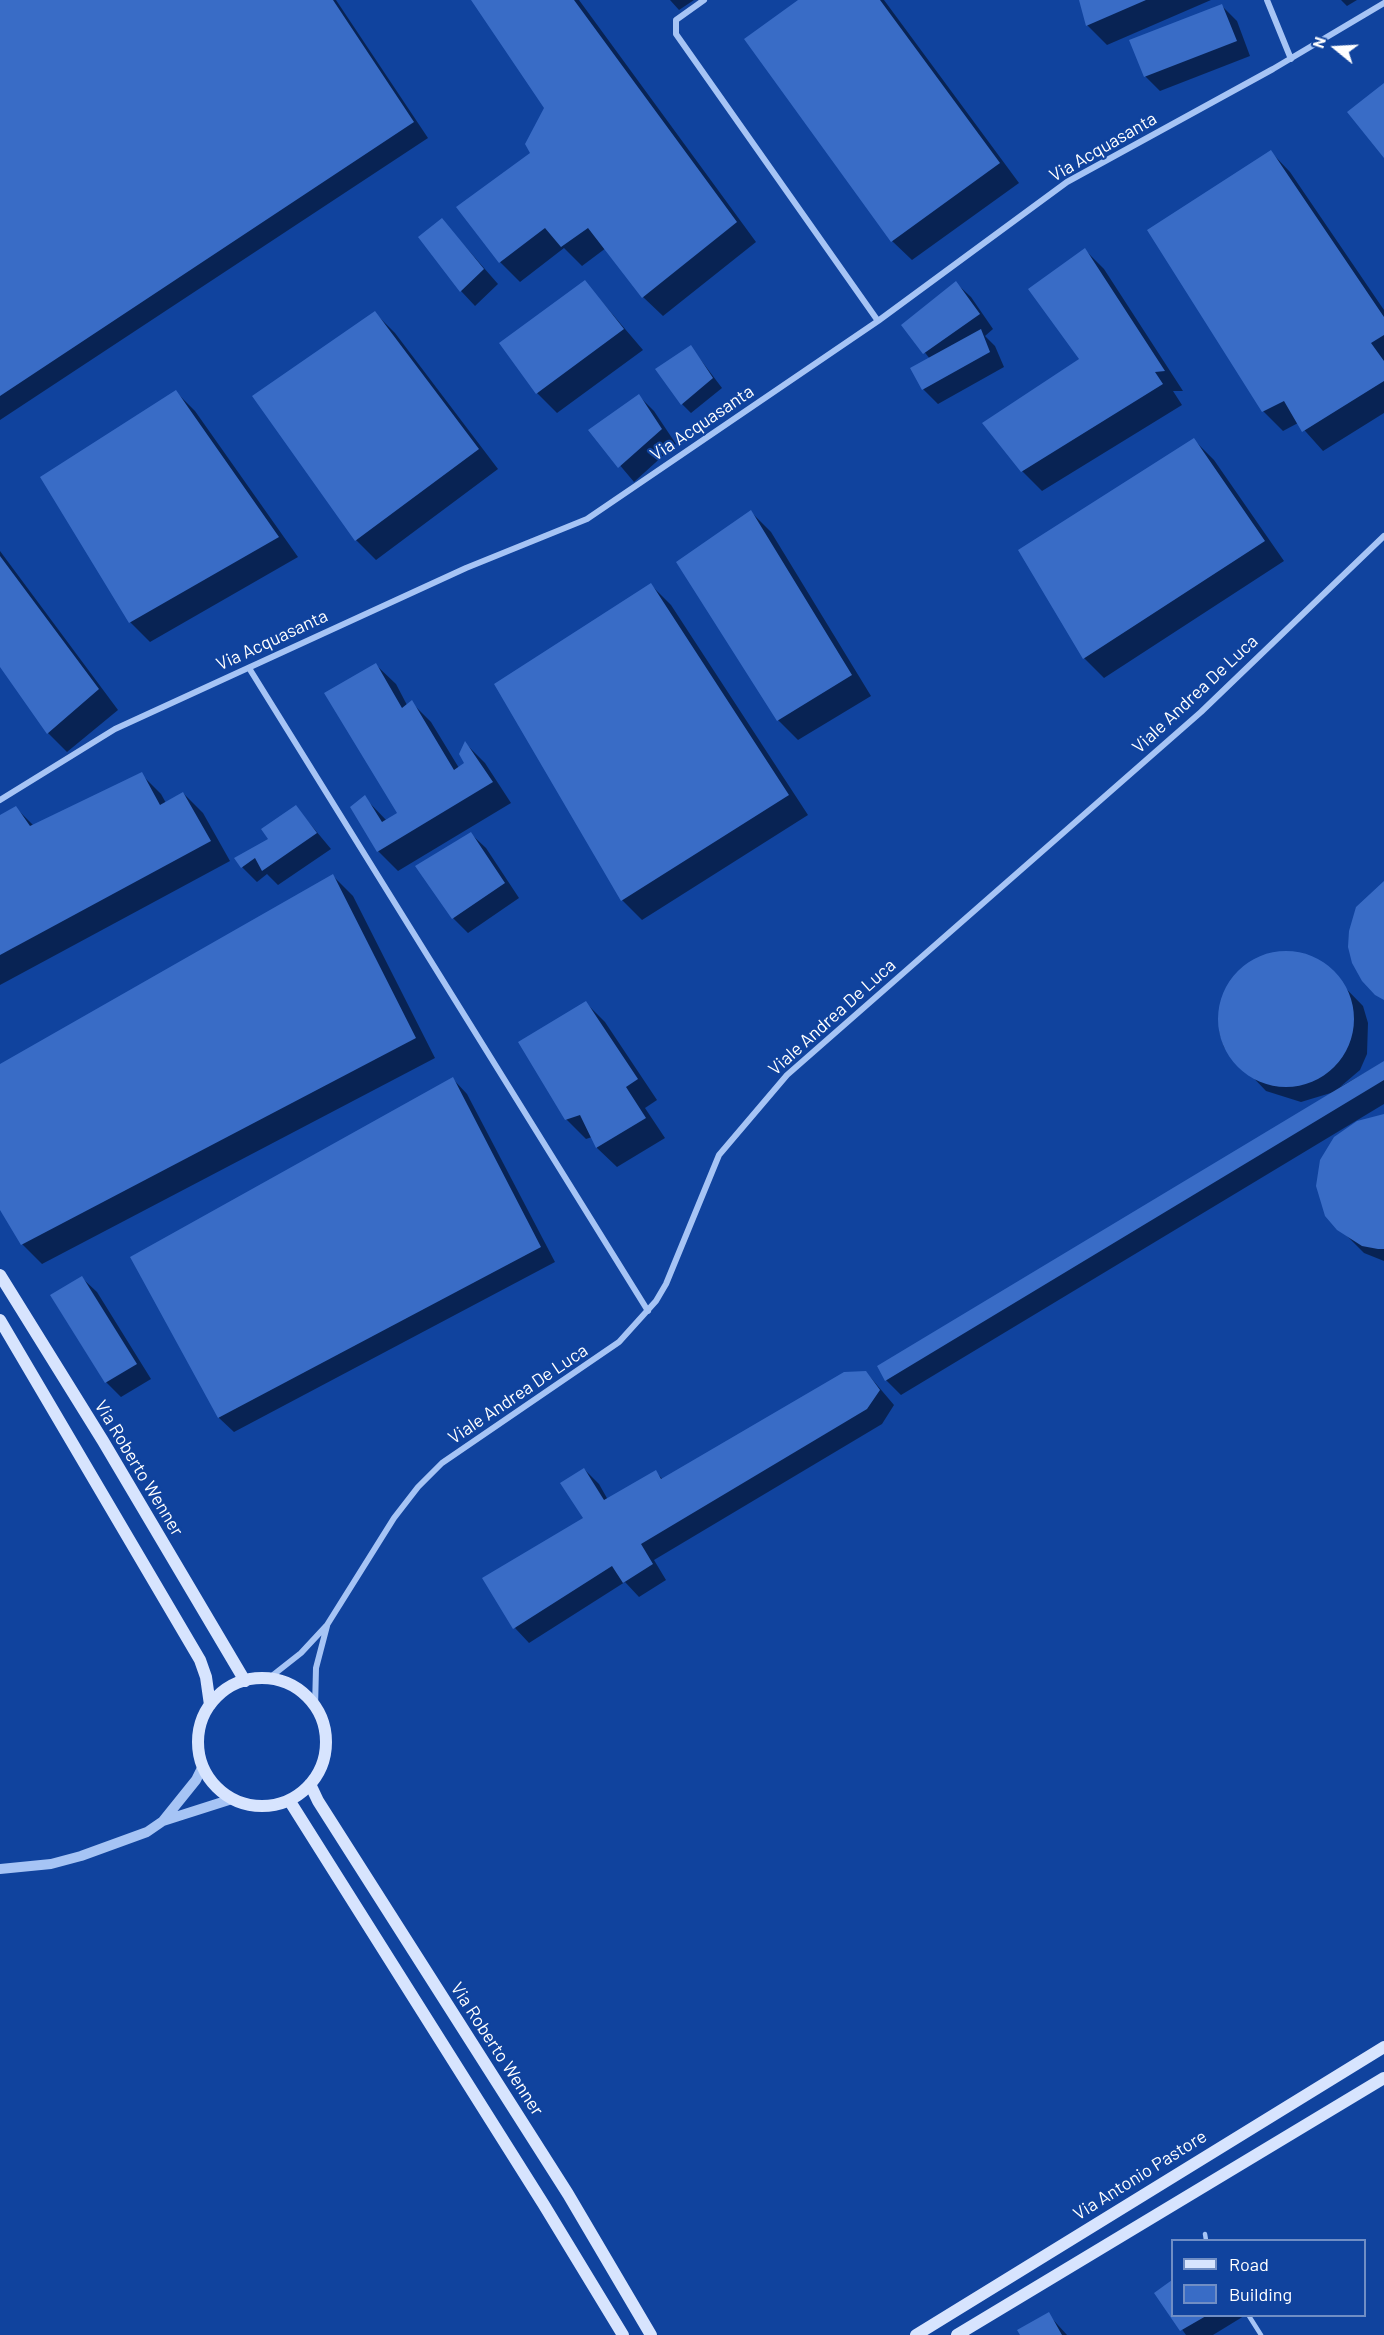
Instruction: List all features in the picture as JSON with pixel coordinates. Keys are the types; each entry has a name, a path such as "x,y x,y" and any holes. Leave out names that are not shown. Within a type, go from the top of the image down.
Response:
{"main road":[{"name":"Via Roberto Wenner","path":"0,1275 103,1441 245,1681"},
{"path":"0,1320 200,1660 206,1677 210,1705"},
{"path":"268,1679 300,1691 315,1708 325,1741 322,1763 310,1784 289,1800 266,1806 232,1799 212,1783 202,1766 199,1754 200,1729 210,1705 226,1690 245,1681 268,1679"},
{"name":"Via Roberto Wenner","path":"310,1784 318,1801 568,2194 651,2335"},
{"path":"289,1800 544,2205 623,2335"},
{"name":"Via Antonio Pastore","path":"916,2335 1384,2047"},
{"path":"957,2335 1384,2078"}],"street":[{"path":"704,0 676,20 676,34 878,321"},
{"path":"1267,0 1291,59"},
{"name":"Via Acquasanta","path":"0,800 115,729 466,568 587,519 878,321 1066,182 1291,59 1384,3"},
{"name":"Viale Andrea De Luca","path":"327,1625 375,1548 418,1487 442,1463 619,1342 648,1311 666,1284 719,1155 787,1074 1201,712 1384,536"},
{"path":"249,668 648,1311"},
{"path":"268,1679 301,1653 327,1625"},
{"path":"315,1708 316,1668 327,1625"},
{"path":"0,1869 51,1864 81,1856 147,1832 163,1821 196,1780 202,1766"},
{"path":"163,1821 232,1799"}],"lane":[{"path":"1205,2234 1206,2239"},
{"path":"1250,2317 1261,2335"}],"building":[{"path":"0,0 333,0 414,122 0,396"},
{"path":"471,0 574,0 737,222 642,298 588,228 561,247 545,228 499,263 456,207 530,153 525,144 544,108"},
{"path":"798,0 880,0 1000,163 891,242 744,39"},
{"path":"1079,0 1146,0 1086,26"},
{"path":"1222,4 1237,41 1144,77 1129,40"},
{"path":"1384,83 1384,158 1347,112"},
{"path":"1271,150 1384,317 1384,335 1371,343 1384,361 1384,381 1302,432 1284,401 1262,412 1147,230"},
{"path":"442,218 484,269 460,292 418,237"},
{"path":"1085,248 1165,371 1155,372 1163,384 1021,472 982,423 1079,359 1028,289"},
{"path":"585,280 624,329 536,394 499,343"},
{"path":"956,281 980,314 923,354 901,325"},
{"path":"375,311 479,449 355,541 252,396"},
{"path":"981,329 990,352 922,390 910,368"},
{"path":"691,345 713,378 681,405 655,369"},
{"path":"176,390 279,537 129,623 40,477"},
{"path":"639,394 662,429 618,468 588,430"},
{"path":"1194,438 1265,541 1083,659 1018,550"},
{"path":"751,510 852,675 777,721 676,562"},
{"path":"0,556 99,689 47,734 0,667"},
{"path":"651,583 789,795 621,901 494,684"},
{"path":"376,663 402,708 412,700 454,770 464,763 459,754 465,741 493,782 377,852 350,807 365,795 382,822 397,813 324,693"},
{"path":"142,772 160,805 183,792 211,841 0,955 0,815 16,806 30,826"},
{"path":"296,805 317,833 262,871 255,858 241,868 234,858 268,839 261,829"},
{"path":"471,832 505,883 452,919 415,866"},
{"path":"333,874 416,1038 21,1245 0,1210 0,1064"},
{"path":"1384,881 1384,1000 1375,995 1362,981 1352,963 1348,947 1349,931 1356,907"},
{"path":"1286,951 1312,957 1334,971 1348,993 1354,1019 1348,1045 1334,1067 1312,1081 1286,1087 1260,1081 1238,1067 1224,1045 1218,1019 1224,993 1238,971 1260,957"},
{"path":"586,1001 638,1079 626,1087 646,1118 596,1148 580,1115 565,1120 518,1042"},
{"path":"1384,1061 1384,1080 885,1381 877,1366"},
{"path":"453,1077 541,1247 218,1418 130,1257"},
{"path":"1384,1114 1384,1249 1378,1249 1362,1246 1337,1230 1325,1216 1316,1186 1320,1160 1334,1137 1357,1121"},
{"path":"82,1276 137,1364 105,1383 50,1295"},
{"path":"866,1371 880,1390 867,1409 641,1544 653,1564 623,1583 612,1566 513,1629 482,1578 583,1518 560,1483 584,1468 604,1500 656,1470 661,1479 844,1372"},
{"path":"1171,2281 1171,2317 1204,2317 1180,2331 1154,2293"},
{"path":"1049,2312 1062,2335 1020,2335 1017,2330"}]}
